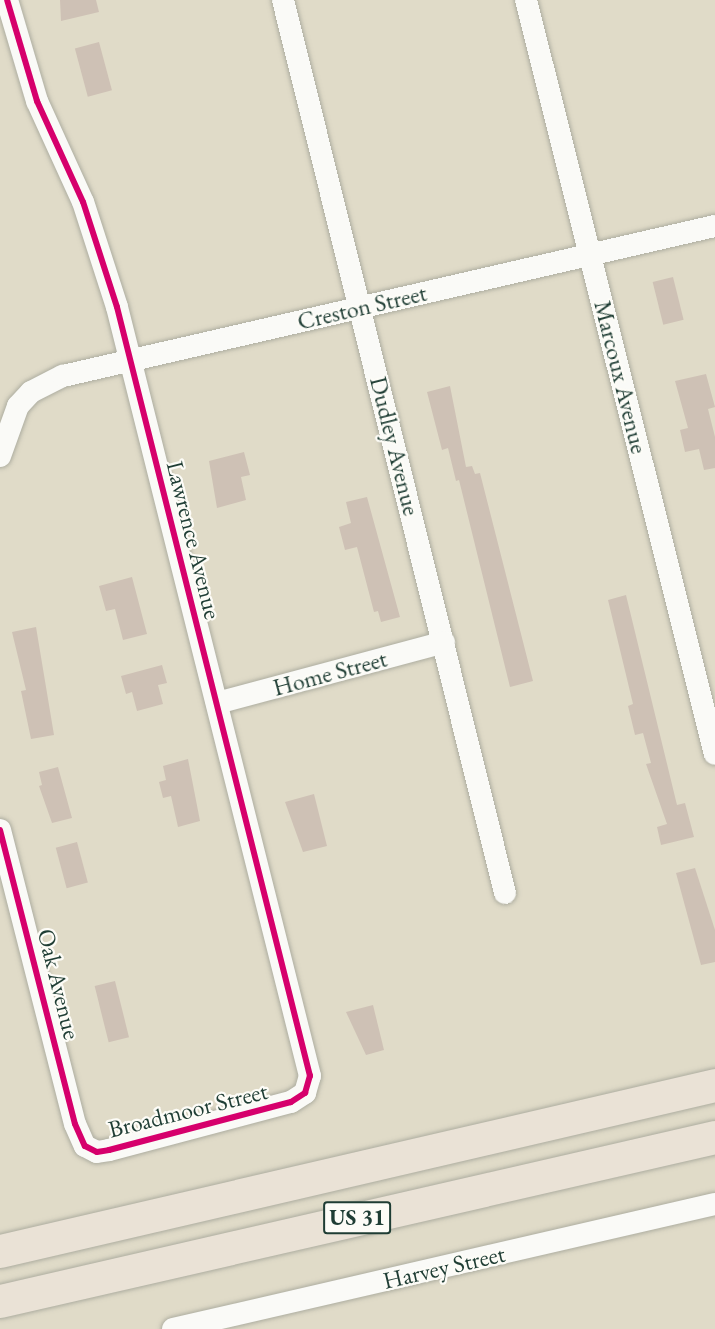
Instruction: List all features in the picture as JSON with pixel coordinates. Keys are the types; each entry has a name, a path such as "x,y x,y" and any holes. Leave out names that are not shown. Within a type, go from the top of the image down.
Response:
{"highway":[{"name":"US 31","path":"0,1251 715,1085"},
{"name":"US 31","path":"0,1301 715,1137"},
{"path":"0,1236 190,1193 336,1173"},
{"path":"0,1322 144,1289 324,1226"}],"street":[{"name":"Lawrence Avenue","path":"7,0 37,101 83,202 102,255 310,1076 301,1098"},
{"name":"Dudley Avenue","path":"283,0 505,893"},
{"name":"Marcoux Avenue","path":"526,0 715,754"},
{"name":"Creston Street","path":"0,456 18,406 45,383 130,360 715,226"},
{"name":"Home Street","path":"217,703 444,642"},
{"name":"Oak Avenue","path":"0,830 79,1136 85,1146"},
{"name":"Broadmoor Street","path":"85,1146 97,1152 109,1150 301,1098"},
{"name":"Harvey Street","path":"173,1329 715,1204"}],"building":[{"path":"60,0 96,0 99,12 61,21"},
{"path":"99,42 112,90 88,97 75,48"},
{"path":"673,277 684,320 663,325 653,282"},
{"path":"706,374 715,407 708,409 715,437 715,468 704,470 699,449 685,452 680,430 688,428 675,381"},
{"path":"450,386 466,467 472,466 475,474 480,473 533,681 510,687 459,480 456,481 448,448 442,450 427,392"},
{"path":"244,452 250,475 241,477 246,500 217,508 209,461"},
{"path":"367,497 400,617 381,622 378,611 374,612 357,547 345,550 339,527 351,523 346,502"},
{"path":"132,577 147,634 123,640 115,609 106,611 99,586"},
{"path":"626,595 677,805 685,803 694,837 661,845 657,827 667,824 646,764 651,763 643,733 635,735 628,706 633,704 608,600"},
{"path":"36,627 54,735 31,739 21,691 26,690 12,632"},
{"path":"162,665 167,683 158,685 163,704 137,711 132,692 126,694 121,676"},
{"path":"188,759 200,821 178,827 171,796 163,798 159,782 166,780 163,766"},
{"path":"58,767 72,818 52,823 39,786 42,785 39,772"},
{"path":"314,794 327,846 303,852 285,802"},
{"path":"77,842 88,883 67,888 56,848"},
{"path":"695,868 715,930 715,962 701,965 676,873"},
{"path":"115,981 129,1037 109,1042 95,986"},
{"path":"373,1005 384,1050 366,1055 346,1012"}],"cycle path":[{"path":"0,830 75,1124 85,1146 97,1152 109,1150 291,1102 305,1093 310,1076 117,307 83,202 37,101 7,0"}]}
